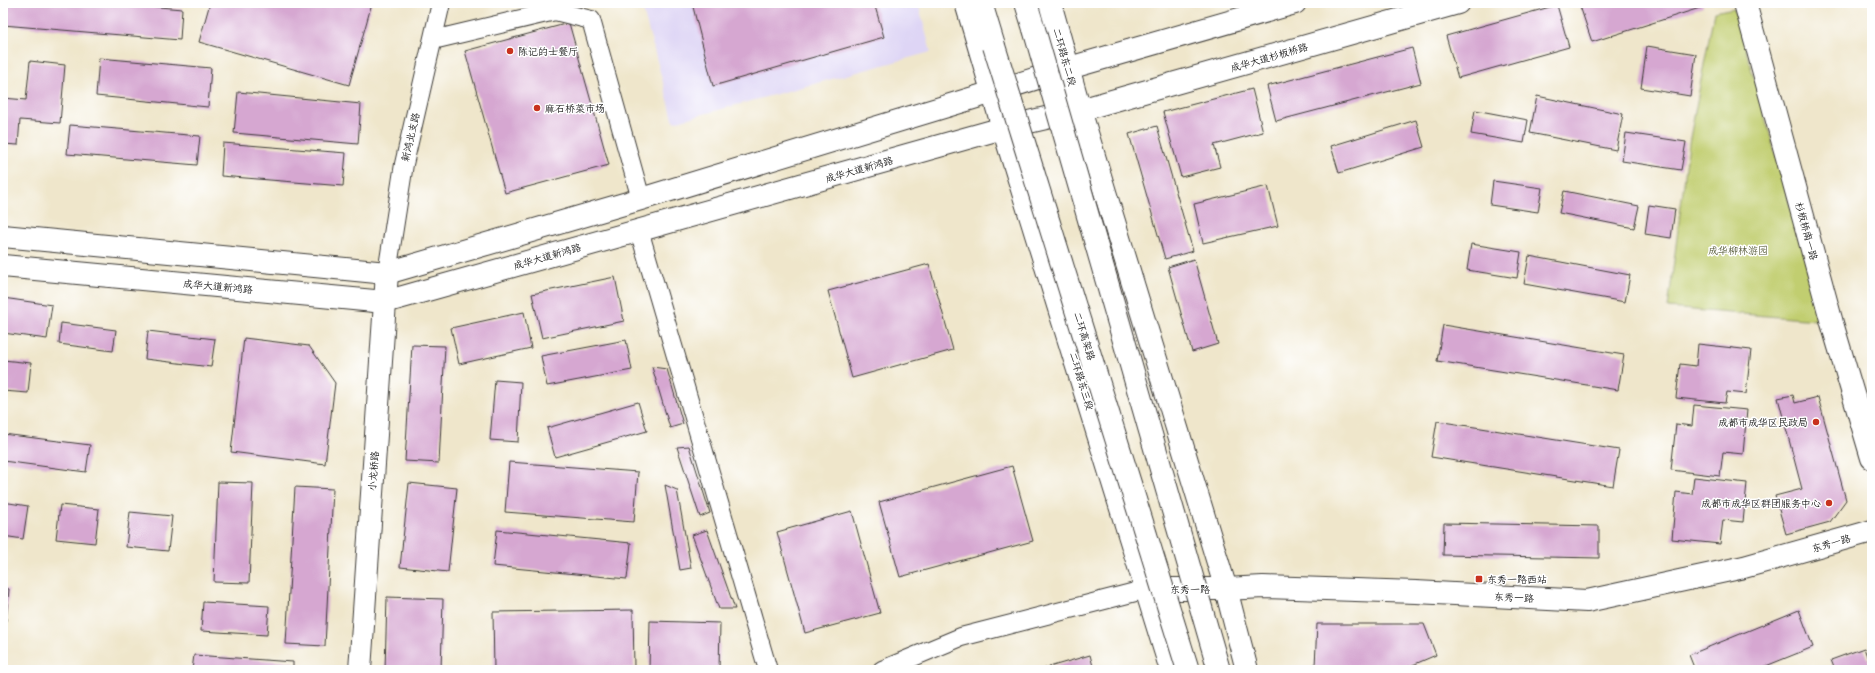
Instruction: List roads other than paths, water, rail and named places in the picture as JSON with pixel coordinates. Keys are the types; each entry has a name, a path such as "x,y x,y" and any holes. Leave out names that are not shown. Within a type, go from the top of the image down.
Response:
{"main road":[{"path":"966,3 993,92"},
{"name":"二环高架路","path":"981,3 1188,670"},
{"path":"1026,3 1219,670"},
{"name":"二环路东二段","path":"1050,3 1080,110"},
{"path":"3,236 387,273 641,199 1069,68 1295,3"},
{"name":"成华大道杉板桥路","path":"1080,110 1458,3"},
{"name":"杉板桥南一路","path":"1745,3 1832,323 1872,458"},
{"name":"二环路东三段","path":"993,92 1172,670"},
{"path":"1080,110 1226,589 1247,670"},
{"name":"成华大道新鸿路","path":"3,266 385,302 1003,128 1080,110"},
{"name":"小龙桥路","path":"360,670 387,273"},
{"name":"东秀一路","path":"1147,589 1226,589 1278,587 1416,592 1587,601 1744,567 1872,531"}],"street":[{"name":"新鸿北支路","path":"387,273 404,164 441,3"},
{"path":"433,40 555,11 591,20 641,199"},
{"path":"639,230 768,670"},
{"path":"882,670 961,637 1147,589"}],"place":[{"name":"陈记的士餐厅","path":"510,51"},
{"name":"麻石桥菜市场","path":"537,108"},
{"name":"成都市成华区民政局","path":"1816,422"},
{"name":"成都市成华区群团服务中心","path":"1829,503"},
{"name":"东秀一路西站","path":"1479,579"}],"park label":[{"name":"成华柳林游园","path":"1738,250"}]}
